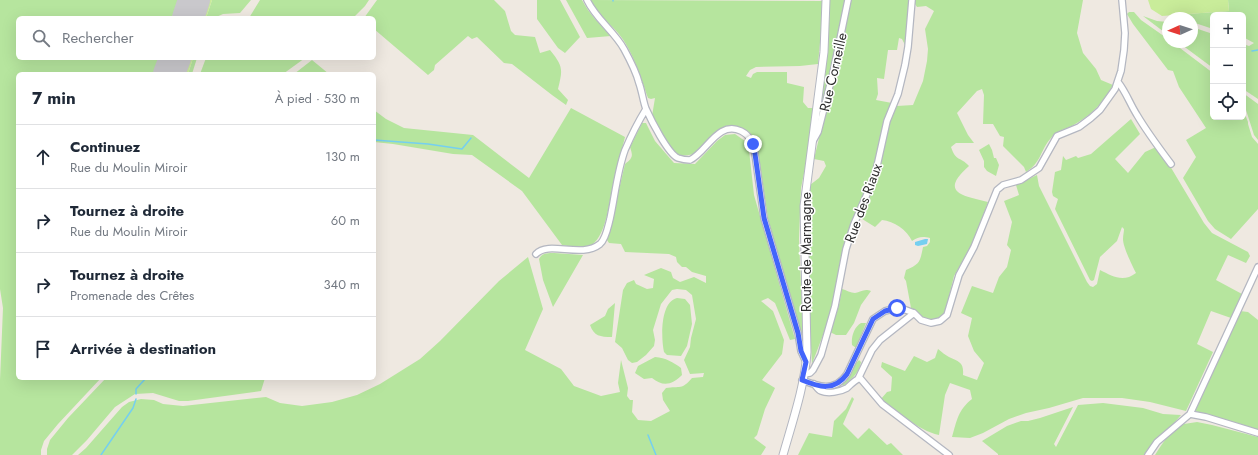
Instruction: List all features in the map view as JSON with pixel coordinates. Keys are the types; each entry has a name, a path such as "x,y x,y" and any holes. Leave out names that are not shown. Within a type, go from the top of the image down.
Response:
{"street":[{"path":"587,0 590,6 619,40 632,62 646,109 665,145 677,158 690,160 694,158 702,152 713,138 721,131 736,129 743,132 750,138 755,154 764,218 798,333 801,351 806,362"},
{"name":"Route de Marmagne","path":"783,455 803,377 807,352 803,231 804,206 824,52 826,0"},
{"name":"Rue Corneille","path":"812,143 818,132 833,73 848,0"},
{"name":"Rue des Riaux","path":"803,377 813,370 821,355 835,306 846,249 854,224 875,175 887,121 898,94 905,65 912,0"},
{"path":"814,384 832,386 843,380 873,319 885,311 897,308 906,310 914,313 921,320 931,323 940,320 947,315 958,275 974,247 997,190 1003,185 1021,180 1038,168 1057,136 1079,127 1091,118 1106,101 1118,82 1124,50 1125,33 1123,2"},
{"path":"1118,82 1124,89 1130,104 1142,124 1171,164"},
{"path":"536,254 539,251 554,248 589,250 602,242 607,231 625,150 646,109"},
{"path":"1148,455 1157,442 1190,414 1258,268"},
{"path":"803,377 814,384 820,391 828,392 845,389 858,379 872,350 880,340 914,313"},
{"path":"858,379 860,378 878,400 949,455"},
{"path":"1190,414 1206,417 1258,434"}],"green space":[{"path":"0,0 178,0 173,16 16,16 16,60 159,60 156,72 16,72 16,380 99,380 44,441 41,455 0,455 0,380 3,308 0,289"},
{"path":"178,0 212,0 207,16 173,16"},
{"path":"212,0 251,0 240,13 207,16"},
{"path":"260,0 369,0 355,16 250,16"},
{"path":"377,0 494,0 505,11 511,31 515,35 535,37 540,53 550,50 560,64 561,77 558,89 568,100 566,105 512,64 504,63 477,37 472,39 468,36 435,65 434,70 428,75 376,31 376,16 365,16"},
{"path":"537,0 560,0 580,37 565,53 558,48 537,19"},
{"path":"566,0 582,0 592,15 611,36 587,38"},
{"path":"590,0 822,1 818,64 756,67 750,70 746,76 751,78 753,74 757,72 787,72 787,83 804,87 803,102 808,108 813,108 807,159 801,188 799,239 803,333 799,333 768,218 758,151 754,138 749,132 741,128 731,126 721,129 697,152 682,156 676,155 667,145 652,116 655,98 648,98 636,64 628,47 618,33 599,14"},
{"path":"830,0 847,0 824,102 820,99 828,50"},
{"path":"851,0 910,0 905,45 902,39 899,38 897,50 888,50 884,79 877,78 878,94 876,100 892,103 884,123 869,185 857,208 847,236 834,303 812,364 807,214 810,185 819,178 826,166 824,161 814,159"},
{"path":"915,0 1083,0 1077,33 1083,53 1096,69 1101,80 1113,85 1105,98 1091,113 1072,126 1061,130 1047,142 1038,160 1026,172 1024,167 1003,146 1004,137 1000,136 993,124 983,124 984,95 982,89 977,91 957,113 968,135 974,143 956,143 951,147 955,155 969,166 960,175 956,182 955,188 963,195 988,202 973,243 954,276 945,313 938,319 932,320 924,318 911,308 906,281 904,278 906,270 919,262 923,247 927,246 930,242 930,238 920,237 912,241 907,233 891,222 882,220 875,227 859,217 874,189 880,170 889,123 897,106 913,105 923,81 928,49 925,29 934,11 926,6 917,7"},
{"path":"1148,0 1228,0 1229,11 1198,13 1198,12 1162,12 1162,16 1151,9"},
{"path":"1228,0 1258,0 1258,99 1246,91 1246,45 1249,46 1254,43 1246,39 1246,12 1215,12 1229,11"},
{"path":"1129,12 1134,12 1141,20 1162,35 1162,48 1180,48 1210,71 1210,120 1246,120 1246,117 1252,137 1258,144 1258,209 1231,239 1215,229 1208,221 1183,178 1196,157 1186,140 1206,128 1179,87 1173,71 1168,70 1127,14"},
{"path":"1210,12 1210,28 1198,24 1198,13"},
{"path":"1143,16 1162,21 1162,30"},
{"path":"1198,29 1210,33 1210,66 1186,48 1198,48"},
{"path":"159,60 192,60 189,72 156,72"},
{"path":"192,60 196,60 193,72 189,72"},
{"path":"205,60 302,60 286,72 201,72"},
{"path":"312,60 327,72 297,72"},
{"path":"1246,95 1258,104 1258,140 1254,135 1246,110"},
{"path":"571,108 625,137 609,208 601,233 597,240 589,247 578,248 562,245 522,191 472,155 453,154 376,142 376,112 386,119 404,128 473,135 529,178"},
{"path":"1131,119 1140,134 1115,159 1128,173 1145,152 1156,147 1170,166 1204,223 1212,233 1248,252 1250,256 1246,263 1228,255 1216,280 1242,294 1231,318 1211,311 1197,344 1213,352 1186,411 1150,402 1122,398 1083,398 1009,419 970,438 952,437 961,411 972,399 970,390 950,383 945,395 939,435 931,433 916,425 881,399 887,392 891,391 892,377 881,367 882,362 905,371 914,356 927,362 935,358 938,349 962,365 963,375 977,380 984,363 974,351 968,336 972,318 961,313 972,286 993,293 999,277 1007,267 1011,250 1007,245 1012,222 1004,201 1019,195 1016,185 1037,175 1039,186 1090,286 1093,287 1097,284 1100,270 1118,278 1127,278 1136,273 1124,247 1124,229 1122,227 1117,241 1100,257 1094,280 1090,280 1055,209 1058,199 1053,196 1052,192 1055,172 1061,170 1063,156 1066,160 1076,156 1078,158 1091,154"},
{"path":"642,123 646,123 655,141 674,163 695,164 717,141 725,135 735,134 745,141 749,150 754,195 795,339 790,340 775,303 768,298 761,301 773,311 784,340 782,354 762,380 775,388 765,409 757,435 754,438 766,447 761,455 78,455 122,407 129,402 141,399 154,400 163,404 183,406 266,397 280,403 302,406 332,402 357,395 380,384 420,359 440,341 499,281 528,257 543,309 525,350 561,369 574,386 601,396 620,392 618,383 621,360 628,388 627,396 630,400 633,400 632,412 638,420 651,421 670,411 663,400 662,393 666,388 683,386 692,378 703,377 704,373 690,374 684,360 690,347 696,319 692,295 686,290 672,290 661,304 653,330 655,340 654,346 637,362 632,363 628,360 622,348 615,342 623,290 627,283 634,280 636,284 647,289 653,288 654,279 644,275 661,268 671,272 673,278 680,282 694,277 706,283 706,276 692,272 686,267 682,267 677,262 676,257 669,254 625,252 621,244 609,243 607,240 625,164 632,157 630,147"},
{"path":"989,144 994,158 996,158 999,165 996,176 987,171 984,167 984,161 979,150"},
{"path":"554,253 583,255 553,307 543,280 539,259 545,254"},
{"path":"842,289 852,293 864,290 871,291 861,305 854,323 846,335 836,335 830,332 839,305"},
{"path":"677,298 685,299 690,305 692,324 687,346 681,356 667,355 664,352 662,338 663,321 667,306 671,301"},
{"path":"615,303 612,337 604,337 593,332 590,325 605,316 608,309"},
{"path":"1240,311 1248,312 1258,320 1258,430 1195,411"},
{"path":"861,323 866,323 856,348 852,345 852,339 856,327"},
{"path":"655,357 666,359 681,368 682,375 671,383 664,384 652,378 644,379 635,373 638,366"},
{"path":"859,360 861,362 857,373 843,386 842,384"},
{"path":"104,380 264,380 261,391 188,401 179,401 153,393 135,394 115,407 72,455 47,455 50,440 68,418"},
{"path":"852,397 854,399 843,424 858,439 869,428 887,445 891,443 903,455 798,455 809,433 832,437 834,421 846,409"},
{"path":"1103,403 1143,408 1163,414 1181,415 1152,444 1144,455 998,455 982,441 1007,426 1021,421 1040,418 1073,407 1054,444 1056,447 1078,405"},
{"path":"1197,422 1258,437 1258,455 1155,455 1167,437 1175,429 1184,424"}],"water":[{"path":"928,239 927,244 918,246 915,245 915,242"}],"waterway":[{"path":"1252,51 1258,50"},
{"path":"376,140 428,144 462,149 471,138"},
{"path":"136,394 136,389 144,380"},
{"path":"101,455 133,408 136,399"},
{"path":"648,435 656,455"}],"runway":[{"path":"189,16 194,0"},
{"path":"170,72 174,60"}],"route":[{"path":"753,144 764,218 798,333 801,351 806,362 802,380 810,384 832,386 843,380 873,319 885,311 897,308"}]}
